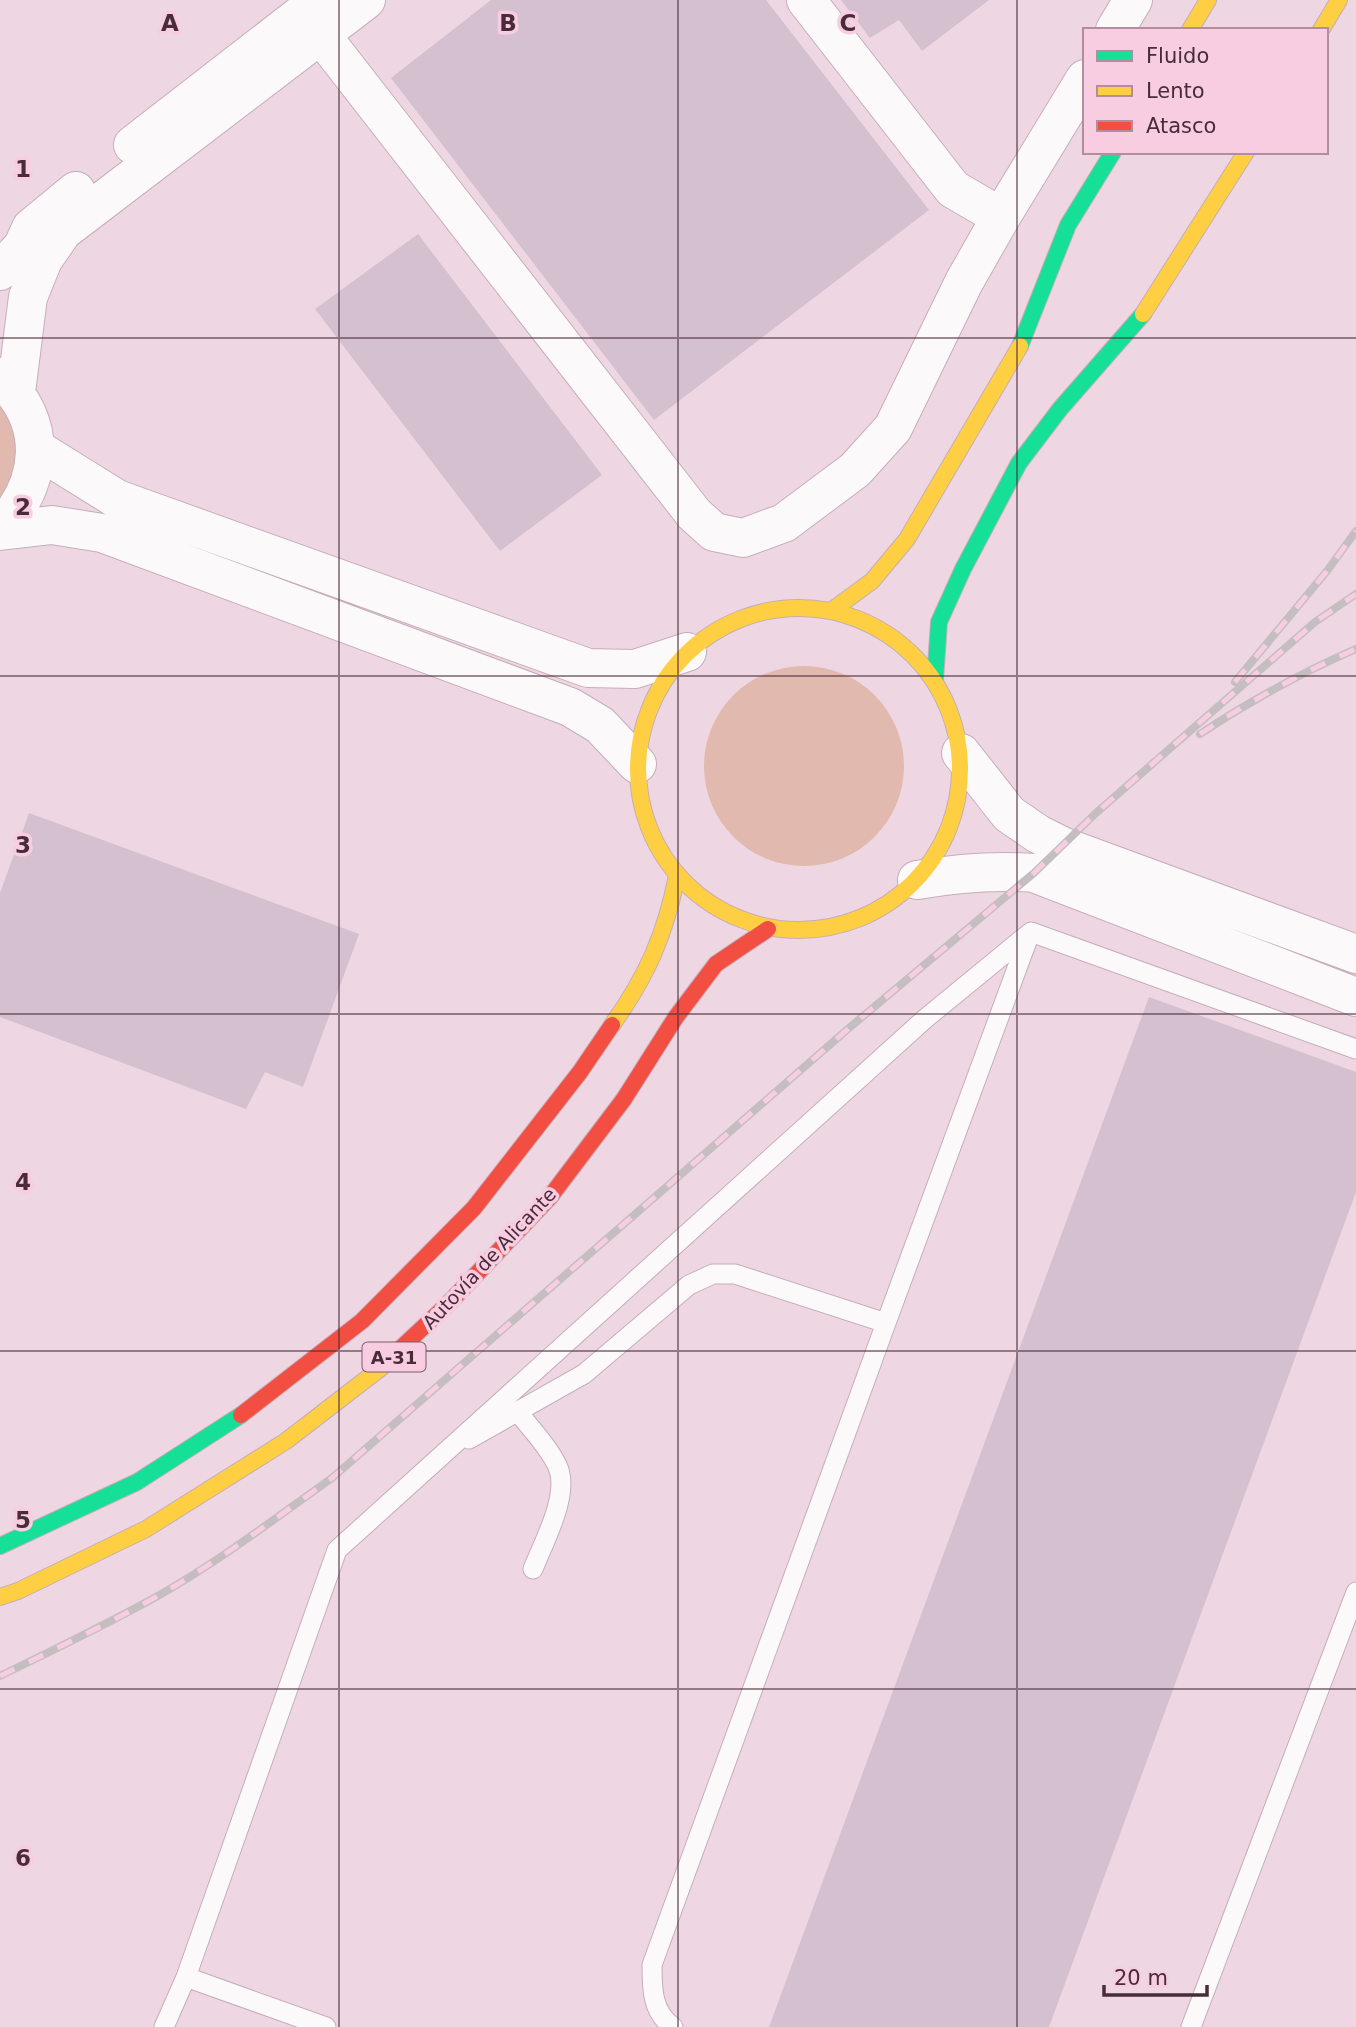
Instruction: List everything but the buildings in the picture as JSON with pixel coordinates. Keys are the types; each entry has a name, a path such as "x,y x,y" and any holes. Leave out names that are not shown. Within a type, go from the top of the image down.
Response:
{"main road":[{"path":"1191,28 1208,0"},
{"path":"1322,28 1339,0"},
{"path":"831,611 872,581 907,539 1017,353 1068,225 1112,154"},
{"path":"935,680 939,622 963,569 1019,463 1060,409 1143,312 1245,154"},
{"path":"779,608 831,611 872,624 907,648 935,680 956,727 961,753 959,799 943,842 917,880 874,913 822,930 768,929 718,910 677,876 654,843 641,804 637,764 643,723 661,685 687,652 730,623 779,608"},
{"name":"A-31","path":"0,1546 137,1482 258,1404 362,1321 474,1209 580,1072 636,990 658,945 670,911 677,876"},
{"name":"Autovía de Alicante","path":"0,1597 18,1591 146,1529 286,1441 382,1367 448,1304 550,1197 624,1099 676,1017 716,964 768,929"}],"street":[{"path":"11,258 31,228 122,154 321,17 366,0"},
{"path":"806,0 953,188 1000,216"},
{"path":"1116,28 1133,0"},
{"path":"321,17 685,503 714,532 743,538 784,523 855,470 893,428 964,282 1000,216 1083,82"},
{"path":"11,258 63,231 321,17"},
{"path":"0,530 15,514 27,494 34,471 36,447 26,409 8,385 28,297 43,260 63,231"},
{"path":"36,447 117,499 588,668 635,669 687,652"},
{"path":"0,530 52,525 102,533 570,707 600,725 637,764"},
{"path":"961,753 1009,814 1038,834 1062,846 1356,954"},
{"path":"917,880 1000,870 1034,873 1356,997"}],"lane":[{"path":"1031,932 1356,1049"},
{"path":"673,2027 665,2021 652,1995 652,1965 1031,932"},
{"path":"164,2027 186,1977 337,1549 926,1018 1031,932"},
{"path":"438,1457 584,1374 689,1285 713,1274 735,1274 886,1322"},
{"path":"518,1412 550,1453 562,1480 561,1496 533,1569"},
{"path":"1191,2027 1356,1592"},
{"path":"186,1977 327,2027"}],"shaded area":[{"path":"0,402 13,429 18,453 13,477 0,504"},
{"path":"804,666 842,674 859,683 874,696 887,711 896,728 904,766 896,804 887,821 874,836 859,849 842,858 804,866 766,858 749,849 734,836 721,821 712,804 704,766 712,728 721,711 734,696 749,683 766,674"}],"railway":[{"path":"1235,682 1327,571 1356,531"},
{"path":"0,1676 103,1625 185,1580 332,1478 849,1028 1034,873 1096,813 1315,622 1356,594"},
{"path":"1200,734 1276,688 1356,649"}],"traffic: fast":[{"path":"1020,346 1068,225 1112,154"},
{"path":"935,680 939,622 963,569 1019,463 1060,409 1143,314"},
{"path":"0,1546 137,1482 241,1415"}],"traffic: slow":[{"path":"1191,28 1208,0"},
{"path":"1322,28 1339,0"},
{"path":"1143,314 1245,154"},
{"path":"831,611 872,581 907,539 1020,346"},
{"path":"799,608 830,611 861,620 889,635 913,655 933,679 948,707 957,738 960,769 957,800 948,831 933,859 913,883 889,903 861,918 830,927 799,930 768,927 737,918 709,903 685,883 665,859 650,831 641,800 638,769 641,738 650,707 665,679 685,655 709,635 737,620 768,611 799,608"},
{"path":"612,1025 653,954 667,917 677,876"},
{"path":"0,1597 18,1591 146,1529 286,1441 382,1367 399,1350"}],"traffic: jam":[{"path":"399,1350 448,1304 550,1197 624,1099 676,1017 716,964 768,929"},
{"path":"241,1415 362,1321 474,1208 580,1072 612,1025"}]}
